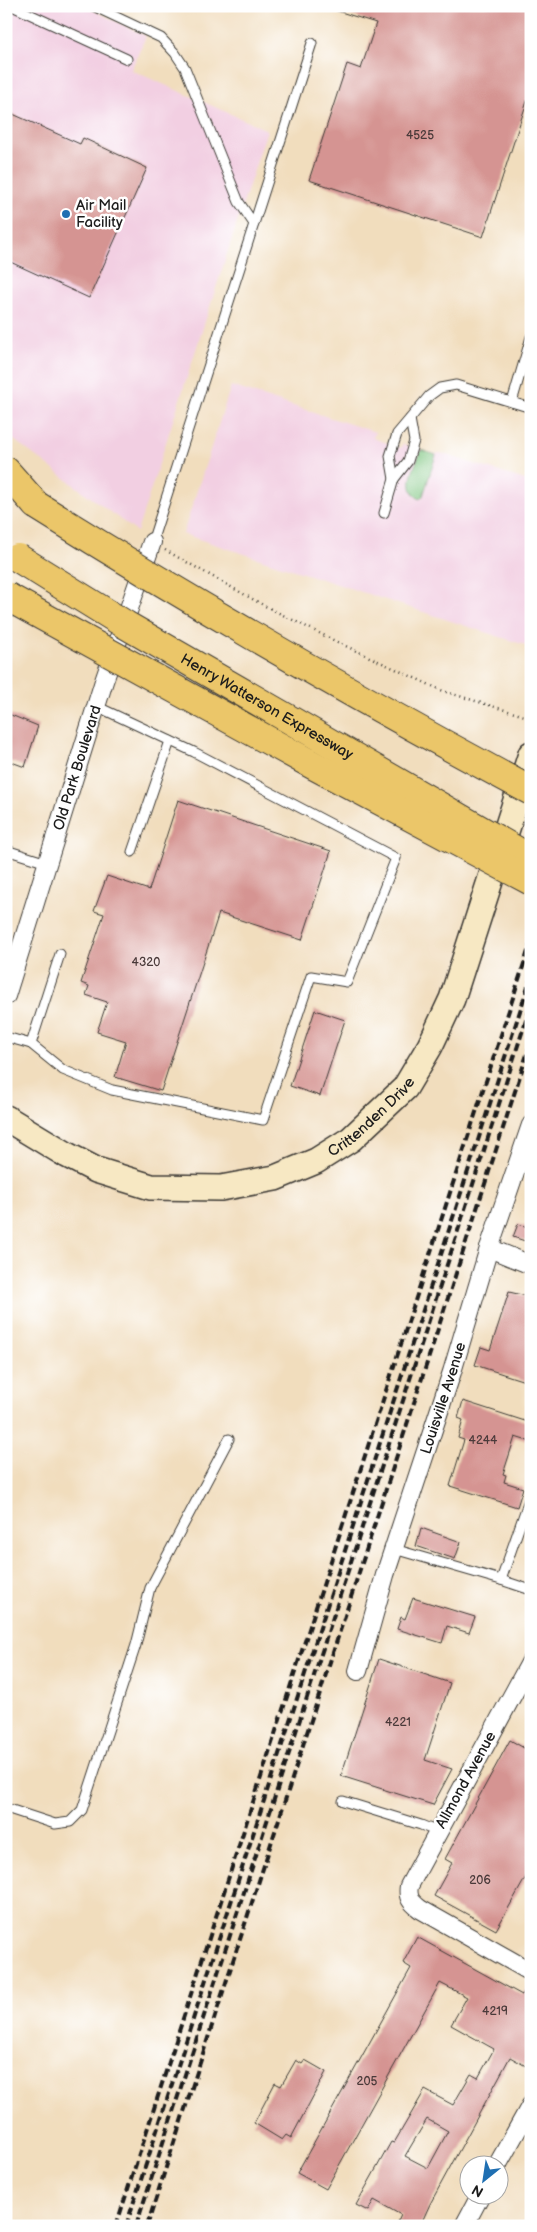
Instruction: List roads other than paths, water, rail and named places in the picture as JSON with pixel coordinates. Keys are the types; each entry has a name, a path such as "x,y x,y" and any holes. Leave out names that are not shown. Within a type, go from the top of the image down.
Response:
{"highway":[{"path":"6,471 36,505"},
{"path":"6,489 36,505 221,618 439,743 531,792"},
{"name":"Henry Watterson Expressway","path":"12,555 126,625 531,859"},
{"path":"6,596 313,765 531,880"}],"main road":[{"name":"Crittenden Drive","path":"6,1118 66,1155 96,1170 151,1186 221,1188 275,1178 316,1161 351,1139 404,1088 430,1046 452,999 531,754"}],"street":[{"name":"Old Park Boulevard","path":"6,996 96,706 152,542"},
{"name":"Louisville Avenue","path":"358,1671 394,1549 452,1372 489,1248 531,1125"},
{"path":"489,1248 531,1265"},
{"name":"Allmond Avenue","path":"531,1661 409,1886 407,1894 410,1901 420,1909 531,1972"},
{"path":"504,2154 531,2105"},
{"path":"464,2226 476,2204"}],"lane":[{"path":"12,6 127,58"},
{"path":"93,6 161,38 175,52 185,68 239,202 254,224"},
{"path":"152,542 312,43"},
{"path":"512,402 531,337"},
{"path":"394,478 390,456 397,434 429,396 440,388 456,385 531,408"},
{"path":"384,513 394,478 408,462 414,442 410,419"},
{"path":"6,1037 31,1044 63,1070 112,1090 263,1120 310,976 347,982 396,858 170,741 96,706"},
{"path":"132,852 170,741"},
{"path":"6,850 47,863"},
{"path":"31,1044 60,954"},
{"path":"6,1808 55,1824 70,1822 82,1810 136,1645 150,1588 229,1439"},
{"path":"501,1580 531,1494"},
{"path":"394,1549 531,1590"},
{"path":"343,1800 438,1832"}],"railway":[{"path":"116,2226 531,942"},
{"path":"126,2226 531,977"},
{"path":"136,2226 531,1005"},
{"path":"147,2226 531,1042"}],"place":[{"name":"Air Mail Facility","path":"66,214"}]}
